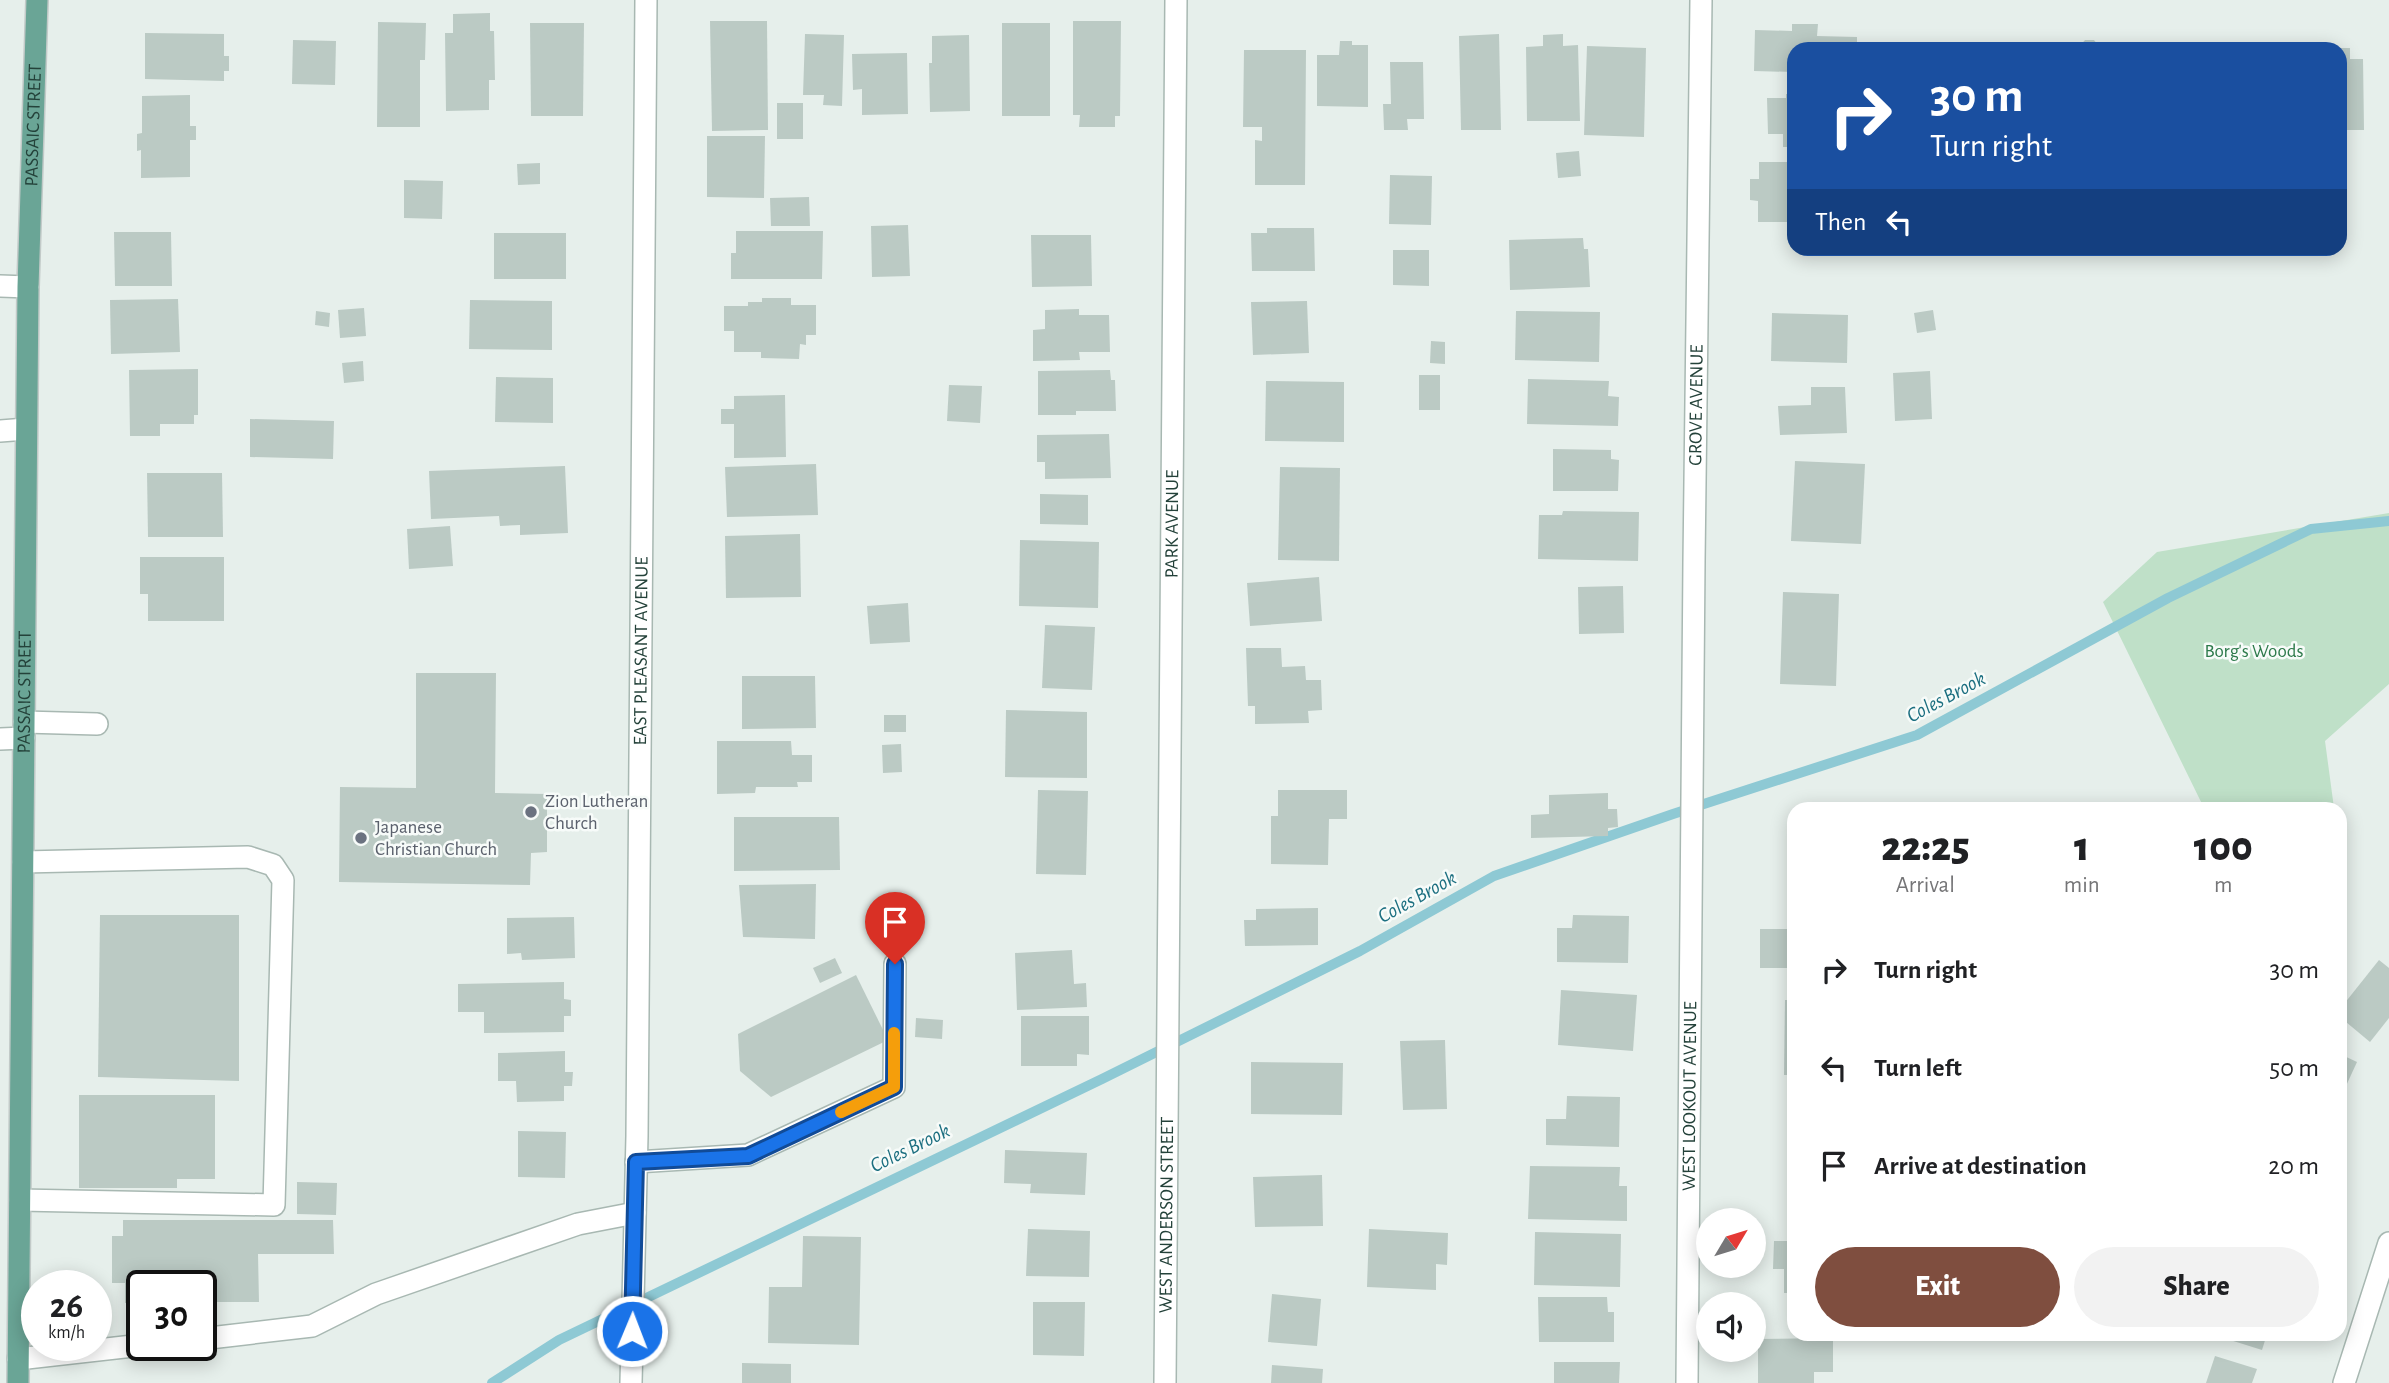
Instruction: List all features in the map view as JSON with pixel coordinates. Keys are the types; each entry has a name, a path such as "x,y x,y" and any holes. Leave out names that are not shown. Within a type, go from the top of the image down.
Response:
{"main road":[{"name":"PASSAIC STREET","path":"18,1383 27,287 37,0"}],"street":[{"name":"EAST PLEASANT AVENUE","path":"631,1383 636,1162 646,0"},
{"name":"PARK AVENUE","path":"1168,1046 1177,0"},
{"name":"GROVE AVENUE","path":"1692,808 1702,0"},
{"path":"0,286 27,287"},
{"path":"0,431 26,429"},
{"path":"0,739 24,730 97,724"},
{"name":"WEST LOOKOUT AVENUE","path":"1688,1383 1692,808"},
{"path":"20,1200 274,1205 283,880 273,865 248,857 23,862"},
{"path":"636,1162 748,1156 894,1087 895,964"},
{"name":"WEST ANDERSON STREET","path":"1165,1383 1168,1046"},
{"path":"217,1337 312,1326 376,1294 578,1224 635,1213"},
{"path":"2344,1383 2389,1243"},
{"path":"18,1359 126,1347"}],"green space":[{"name":"Borg's Woods","path":"2389,513 2389,684 2325,741 2333,802 2201,802 2103,602 2157,552"}],"building":[{"path":"490,13 490,31 494,31 495,80 489,80 489,110 446,111 445,33 453,33 453,14"},
{"path":"710,21 767,21 768,130 712,131"},
{"path":"1073,21 1121,21 1120,116 1115,116 1115,127 1079,127 1080,115 1073,115"},
{"path":"378,22 426,23 425,60 420,60 420,127 377,127"},
{"path":"530,23 584,23 583,116 531,116"},
{"path":"1002,23 1050,23 1050,116 1002,116"},
{"path":"1792,24 1818,24 1817,36 1857,37 1857,42 1787,42 1787,72 1754,71 1755,30 1792,31"},
{"path":"145,33 224,34 224,56 229,56 229,71 224,71 224,81 145,79"},
{"path":"805,34 844,35 842,106 823,105 824,95 803,95"},
{"path":"1499,34 1501,130 1461,130 1459,36"},
{"path":"1563,34 1563,46 1578,45 1580,121 1527,121 1526,47 1543,46 1543,35"},
{"path":"969,35 970,111 930,112 929,63 932,63 932,36"},
{"path":"293,40 336,41 335,85 292,84"},
{"path":"1340,41 1352,41 1352,45 1368,45 1368,107 1317,106 1317,55 1339,55"},
{"path":"1587,46 1646,48 1644,137 1584,135"},
{"path":"2347,48 2350,48 2350,59 2363,59 2364,130 2347,130"},
{"path":"1244,50 1306,50 1305,185 1255,185 1255,140 1262,141 1262,127 1243,127"},
{"path":"907,53 908,114 862,115 862,89 853,90 852,54"},
{"path":"1390,62 1423,62 1424,119 1407,119 1408,130 1384,130 1383,104 1391,104"},
{"path":"1787,94 1787,147 1783,147 1783,134 1768,134 1767,98 1786,98"},
{"path":"190,95 190,126 196,126 196,140 190,140 190,177 141,178 141,150 137,151 137,134 142,133 142,96"},
{"path":"777,103 803,103 803,139 777,139"},
{"path":"707,136 765,136 764,198 707,197"},
{"path":"1579,151 1581,176 1558,178 1556,153"},
{"path":"1759,162 1787,162 1787,222 1758,222 1758,201 1750,200 1750,179 1759,179"},
{"path":"540,163 540,184 518,185 517,164"},
{"path":"1390,175 1432,176 1431,225 1389,224"},
{"path":"404,180 443,181 442,219 404,218"},
{"path":"809,197 810,226 771,226 770,198"},
{"path":"908,225 910,276 872,277 871,226"},
{"path":"1267,228 1314,228 1315,271 1252,271 1251,233 1267,233"},
{"path":"736,231 823,231 822,279 731,279 731,253 736,253"},
{"path":"114,232 171,232 172,286 115,286"},
{"path":"494,233 566,233 566,279 494,279"},
{"path":"1031,235 1091,235 1092,286 1032,287"},
{"path":"1583,238 1584,249 1588,249 1590,287 1510,290 1509,240"},
{"path":"1393,250 1429,250 1429,286 1393,285"},
{"path":"762,298 791,298 791,305 816,305 816,335 806,335 806,345 800,344 799,359 761,358 761,352 734,352 734,331 724,331 724,306 748,306 748,302 762,302"},
{"path":"178,299 180,352 111,354 110,300"},
{"path":"470,300 552,301 552,350 469,349"},
{"path":"1307,301 1309,353 1253,355 1251,302"},
{"path":"364,308 366,336 340,338 338,310"},
{"path":"1079,309 1079,315 1109,315 1110,352 1079,352 1080,360 1033,361 1033,330 1045,329 1045,310"},
{"path":"1933,310 1936,330 1917,333 1914,313"},
{"path":"316,311 330,313 329,327 315,325"},
{"path":"1516,311 1600,312 1599,362 1515,360"},
{"path":"1772,313 1848,315 1847,363 1771,361"},
{"path":"1431,341 1445,342 1445,364 1430,363"},
{"path":"363,361 364,381 344,383 342,363"},
{"path":"198,369 198,415 194,415 194,424 160,424 160,436 130,436 129,370"},
{"path":"1110,370 1111,380 1115,380 1116,411 1038,415 1038,371"},
{"path":"1930,371 1932,419 1895,421 1893,373"},
{"path":"1419,375 1440,375 1440,410 1419,410"},
{"path":"496,377 553,378 553,423 495,422"},
{"path":"1528,379 1609,381 1608,396 1619,397 1618,426 1527,424"},
{"path":"1266,381 1344,382 1344,442 1265,441"},
{"path":"949,385 982,386 980,423 947,421"},
{"path":"1811,387 1845,387 1847,433 1780,435 1778,406 1811,405"},
{"path":"785,395 786,457 734,458 734,424 721,424 721,409 734,409 734,396"},
{"path":"250,419 334,421 333,459 250,457"},
{"path":"1109,434 1111,478 1045,479 1045,462 1037,462 1037,435"},
{"path":"1553,449 1611,450 1611,459 1619,460 1618,491 1553,491"},
{"path":"1795,461 1865,464 1861,544 1791,541"},
{"path":"816,464 818,515 727,517 725,467"},
{"path":"565,466 568,533 520,535 520,525 500,526 499,516 431,519 429,471"},
{"path":"1280,467 1340,468 1339,561 1278,560"},
{"path":"147,473 222,473 223,537 148,537"},
{"path":"1040,494 1088,495 1088,525 1040,524"},
{"path":"1563,511 1639,512 1638,561 1538,559 1539,515 1562,515"},
{"path":"450,526 453,566 409,569 407,529"},
{"path":"800,534 801,597 726,598 725,536"},
{"path":"1020,540 1099,542 1098,608 1019,606"},
{"path":"140,557 224,557 224,621 148,621 148,594 140,594"},
{"path":"1319,577 1322,621 1250,626 1247,583"},
{"path":"1623,586 1624,633 1579,634 1578,587"},
{"path":"1783,592 1839,594 1836,686 1780,684"},
{"path":"908,603 910,642 870,644 867,606"},
{"path":"1045,625 1095,627 1092,690 1042,688"},
{"path":"1246,648 1281,648 1282,667 1305,666 1306,680 1321,680 1322,710 1308,711 1309,723 1255,724 1255,706 1248,706"},
{"path":"416,673 496,673 495,793 547,794 547,852 531,853 530,885 339,882 340,787 416,788"},
{"path":"742,676 815,676 816,728 742,729"},
{"path":"1006,710 1087,712 1087,778 1005,777"},
{"path":"884,715 906,715 906,732 884,732"},
{"path":"717,741 791,741 792,755 812,755 812,782 797,782 798,787 756,787 755,793 717,794"},
{"path":"901,744 902,772 883,773 882,745"},
{"path":"1038,790 1088,791 1086,875 1036,874"},
{"path":"1278,790 1347,790 1347,819 1329,819 1328,865 1271,864 1271,816 1278,816"},
{"path":"1608,793 1608,809 1617,809 1618,827 1608,828 1608,836 1531,838 1531,815 1549,814 1549,795"},
{"path":"734,817 839,817 840,870 734,871"},
{"path":"816,884 815,939 743,937 739,885"},
{"path":"1318,908 1318,945 1245,946 1244,920 1256,920 1256,909"},
{"path":"100,915 239,915 239,1081 98,1077"},
{"path":"1573,915 1629,916 1628,963 1557,962 1557,928 1572,928"},
{"path":"574,917 575,958 522,960 521,953 507,954 507,918"},
{"path":"1760,929 1787,929 1787,968 1760,968"},
{"path":"1072,950 1074,984 1086,983 1087,1007 1017,1010 1015,953"},
{"path":"835,958 842,973 820,983 813,968"},
{"path":"2379,960 2389,968 2389,1018 2370,1042 2347,1023 2347,1000"},
{"path":"856,975 888,1040 771,1097 740,1071 738,1034"},
{"path":"564,982 564,999 571,1000 571,1016 564,1016 564,1032 484,1033 484,1012 458,1012 458,984"},
{"path":"1561,990 1637,995 1633,1051 1558,1045"},
{"path":"1785,1000 1787,1000 1787,1075 1784,1075"},
{"path":"1021,1016 1089,1016 1089,1055 1077,1054 1077,1066 1021,1066"},
{"path":"916,1018 943,1020 942,1039 915,1037"},
{"path":"1445,1040 1447,1109 1403,1110 1400,1041"},
{"path":"565,1051 565,1072 573,1072 572,1086 564,1086 564,1101 517,1102 516,1081 498,1081 498,1053"},
{"path":"2347,1057 2357,1062 2347,1084"},
{"path":"1251,1062 1343,1063 1342,1115 1251,1114"},
{"path":"79,1095 215,1095 215,1179 177,1179 177,1188 79,1188"},
{"path":"1567,1096 1620,1097 1619,1147 1546,1145 1546,1119 1566,1119"},
{"path":"518,1131 566,1132 565,1178 518,1177"},
{"path":"1005,1150 1087,1153 1085,1195 1030,1193 1031,1184 1004,1183"},
{"path":"1530,1166 1620,1167 1619,1186 1627,1186 1627,1221 1528,1219"},
{"path":"1322,1175 1323,1226 1255,1227 1253,1177"},
{"path":"297,1182 337,1183 336,1215 297,1214"},
{"path":"123,1220 333,1220 334,1254 258,1254 259,1302 217,1302 217,1270 126,1270 125,1303 125,1283 112,1283 112,1236 123,1236"},
{"path":"1028,1229 1090,1231 1089,1277 1026,1276"},
{"path":"1369,1229 1448,1233 1447,1265 1436,1264 1436,1290 1367,1287"},
{"path":"1535,1232 1621,1234 1620,1287 1534,1285"},
{"path":"803,1236 861,1237 859,1345 768,1343 769,1287 802,1287"},
{"path":"1774,1241 1787,1241 1787,1293 1784,1293 1784,1269 1773,1269"},
{"path":"1272,1294 1321,1299 1317,1346 1268,1342"},
{"path":"1538,1297 1607,1297 1608,1312 1614,1312 1614,1342 1539,1342"},
{"path":"1033,1302 1085,1302 1084,1356 1033,1355"},
{"path":"1766,1339 1833,1341 1833,1372 1814,1372 1814,1383 1758,1383 1758,1362 1766,1362"},
{"path":"2233,1341 2265,1341 2262,1350"},
{"path":"2215,1356 2257,1369 2252,1383 2206,1383"},
{"path":"1554,1362 1620,1362 1619,1383 1554,1383"},
{"path":"742,1363 791,1364 791,1383 742,1383"},
{"path":"1272,1365 1323,1369 1322,1383 1271,1383"}],"waterway":[{"name":"Coles Brook","path":"492,1383 559,1340 1102,1079 1360,951 1494,876 1673,814 1917,735 2168,598 2311,529 2389,521"}],"slow traffic":[{"path":"841,1112 894,1087 894,1033"}],"place":[{"name":"Zion Lutheran Church","path":"531,812"},
{"name":"Japanese Christian Church","path":"361,838"}],"route":[{"path":"632,1331 636,1162 748,1156 894,1087 895,964"}]}
